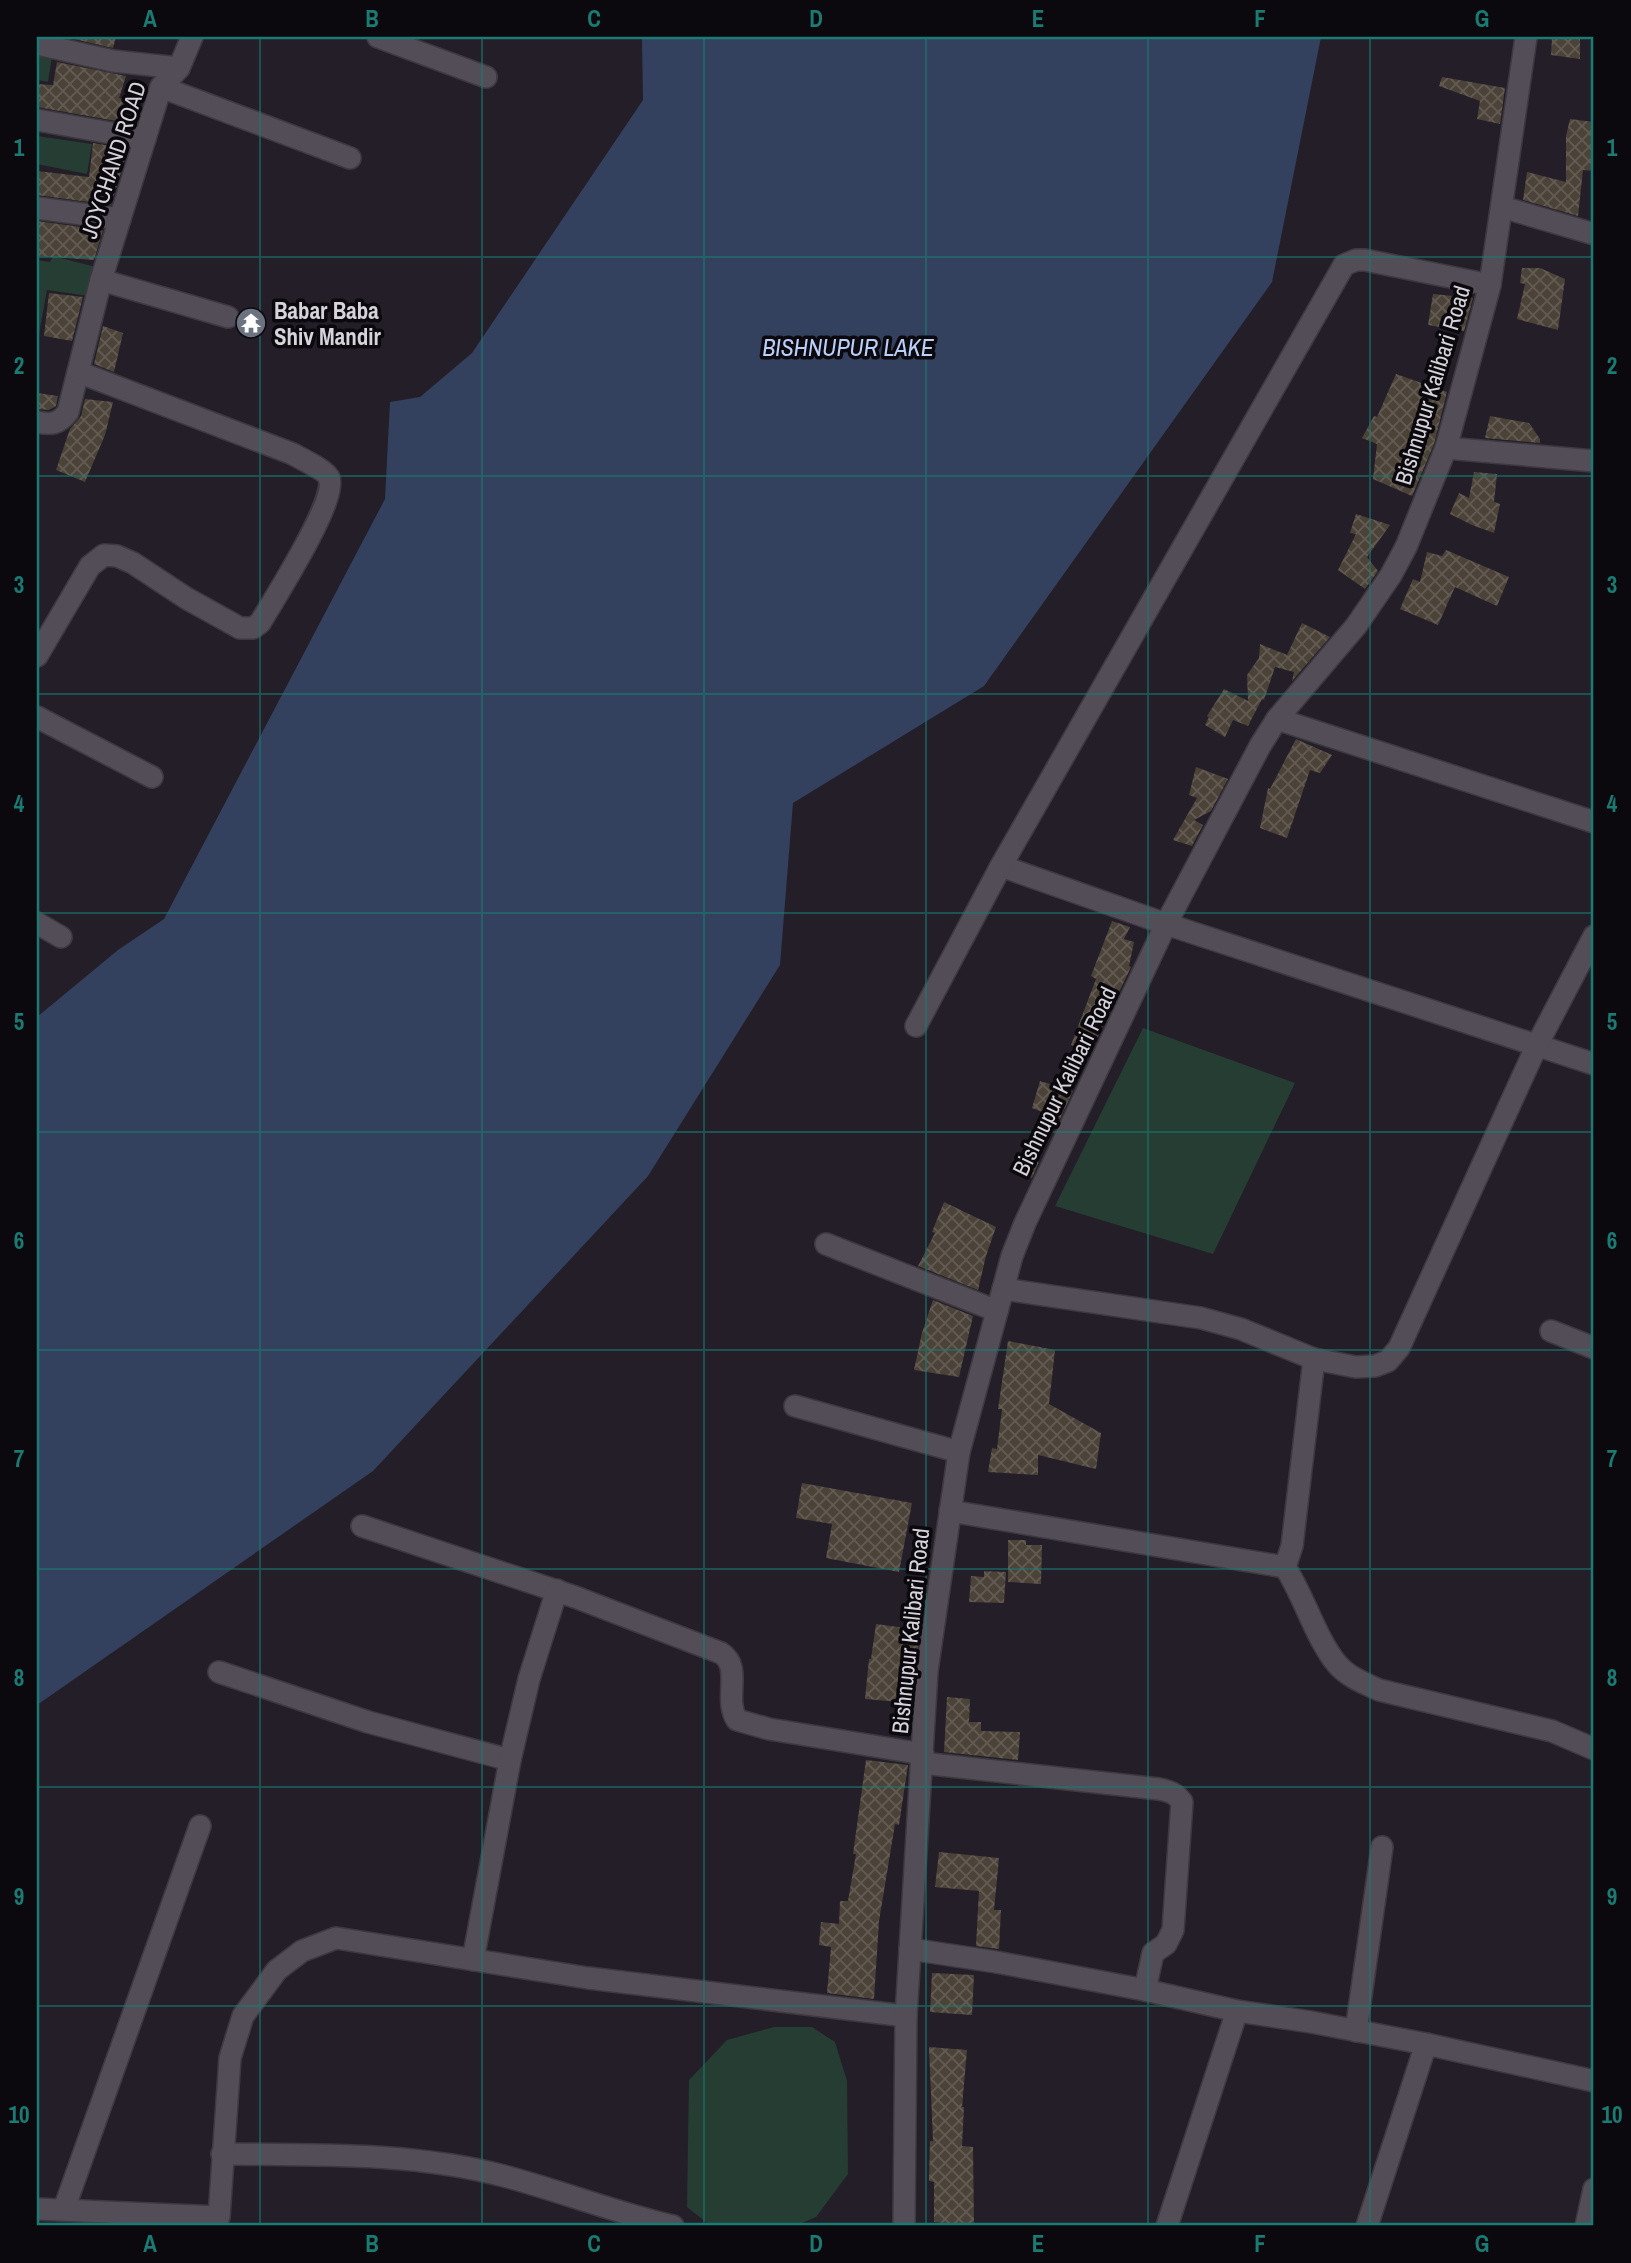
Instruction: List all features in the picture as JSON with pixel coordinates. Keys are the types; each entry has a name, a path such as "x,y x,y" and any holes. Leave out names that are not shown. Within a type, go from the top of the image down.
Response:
{"street":[{"path":"179,68 192,37"},
{"path":"378,37 486,77"},
{"name":"Bishnupur Kalibari Road","path":"904,2226 906,2016 927,1671 959,1452 1012,1256 1166,924 1260,746 1277,719 1356,626 1391,575 1411,534 1446,448 1490,285 1526,37"},
{"name":"JOYCHAND ROAD","path":"37,44 113,61 179,68"},
{"name":"JOYCHAND ROAD","path":"37,422 46,424 61,421 68,412 101,280 161,86 179,68"},
{"path":"161,86 349,158"},
{"path":"37,120 145,139"},
{"path":"1502,207 1594,234"},
{"path":"37,208 120,219"},
{"path":"916,1026 1001,866 1344,265 1365,260 1490,285"},
{"path":"101,280 228,317"},
{"path":"37,656 90,566 104,555 117,556 133,563 186,598 240,628 253,628 260,623 295,565 326,503 330,489 330,479 325,472 293,454 78,372"},
{"path":"1446,448 1594,461"},
{"path":"37,717 152,777"},
{"path":"1277,719 1594,822"},
{"path":"1001,866 1166,924 1594,1064"},
{"path":"37,923 61,937"},
{"path":"1003,1289 1200,1318 1241,1329 1314,1359 1356,1367 1375,1366 1388,1361 1399,1348 1537,1045 1594,936"},
{"path":"826,1244 997,1311"},
{"path":"1551,1331 1592,1342"},
{"path":"1285,1567 1292,1546 1314,1359"},
{"path":"795,1406 959,1452"},
{"path":"950,1511 1285,1567 1337,1664 1352,1678 1379,1690 1552,1731 1594,1749"},
{"path":"362,1526 557,1590 726,1656 733,1681 731,1706 737,1720 769,1729 923,1758 1170,1791 1182,1802 1173,1930 1166,1944 1153,1953 1145,1990"},
{"path":"473,1960 510,1760 529,1679 557,1590"},
{"path":"219,1672 368,1722 510,1760"},
{"path":"64,2209 200,1826"},
{"path":"1356,2031 1382,1847"},
{"path":"37,2208 219,2222 230,2058 243,2016 277,1970 302,1951 336,1938 587,1978 906,2016"},
{"path":"910,1949 996,1962 1145,1990 1237,2011 1426,2044 1594,2081"},
{"path":"1167,2226 1237,2011"},
{"path":"1367,2226 1426,2044"},
{"path":"222,2154 369,2157 440,2164 503,2175 673,2226"},
{"path":"1586,2226 1594,2189"}],"green space":[{"path":"37,54 52,56 48,82 37,80"},
{"path":"37,136 92,144 87,174 37,164"},
{"path":"53,256 107,270 102,298 47,290 37,334 37,260 50,262"},
{"path":"1143,1028 1295,1083 1213,1254 1055,1206"},
{"path":"774,2027 812,2027 835,2042 847,2081 848,2174 816,2217 795,2226 711,2226 687,2207 689,2080 727,2040"}],"water":[{"name":"BISHNUPUR LAKE","path":"1321,37 1272,282 984,686 793,803 780,965 648,1176 373,1471 37,1705 37,1017 118,950 164,919 385,499 390,402 420,397 472,353 643,100 642,38"}],"building":[{"path":"65,37 116,37 113,48"},
{"path":"1552,37 1580,37 1580,59 1551,55"},
{"path":"57,62 126,76 119,98 124,99 122,122 37,107 37,84 53,85"},
{"path":"1442,77 1505,88 1500,124 1477,119 1480,101 1439,86"},
{"path":"1570,119 1594,122 1594,171 1583,170 1578,216 1523,200 1527,172 1566,182 1566,136"},
{"path":"93,143 128,149 111,205 37,195 37,171 89,177"},
{"path":"37,221 103,230 94,260 37,256"},
{"path":"1522,268 1540,268 1565,279 1558,330 1517,319 1525,284 1520,283"},
{"path":"49,293 83,297 72,341 44,336"},
{"path":"1433,294 1473,298 1464,331 1428,325"},
{"path":"103,326 123,333 114,372 94,364"},
{"path":"1396,374 1447,392 1434,444 1412,496 1373,479 1377,444 1362,438 1374,416 1377,417"},
{"path":"37,393 58,396 56,406 49,410 37,409"},
{"path":"85,399 113,402 105,435 85,482 56,470 70,429 81,416"},
{"path":"1490,416 1529,423 1540,443 1485,438"},
{"path":"1474,472 1497,474 1494,502 1500,504 1494,533 1450,514 1459,493 1469,498"},
{"path":"1356,514 1390,525 1367,557 1378,571 1365,589 1338,570 1356,534 1350,533"},
{"path":"1446,550 1509,577 1497,606 1455,587 1438,625 1400,609 1413,579 1420,582 1427,552 1442,556"},
{"path":"1302,623 1330,637 1292,681 1294,672 1275,667 1264,700 1262,699 1248,726 1233,720 1225,737 1205,725 1209,717 1207,716 1224,689 1248,701 1247,675 1259,658 1260,644 1287,655"},
{"path":"1296,739 1332,755 1320,773 1310,770 1287,838 1260,828 1268,788 1270,789"},
{"path":"1196,767 1228,779 1211,811 1194,820 1203,825 1192,846 1173,840 1197,798 1189,795"},
{"path":"1112,921 1130,927 1124,939 1134,942 1129,966 1131,967 1090,1053 1071,1045 1096,979 1091,976"},
{"path":"1040,1081 1073,1091 1060,1119 1032,1108"},
{"path":"1021,1156 1039,1162 1032,1178 1017,1173"},
{"path":"944,1202 996,1227 978,1290 918,1266 935,1233 932,1232"},
{"path":"933,1300 973,1316 959,1377 914,1370"},
{"path":"1008,1341 1055,1350 1049,1404 1101,1433 1096,1469 1038,1455 1038,1475 988,1472 992,1448 997,1449 1002,1409 998,1409"},
{"path":"802,1483 912,1503 899,1572 826,1558 832,1524 796,1518"},
{"path":"1008,1540 1026,1540 1026,1545 1042,1545 1041,1584 1008,1582"},
{"path":"984,1571 1006,1572 1004,1603 969,1602 971,1576 984,1577"},
{"path":"876,1624 920,1630 912,1703 865,1699"},
{"path":"947,1697 970,1699 969,1722 981,1722 981,1731 1020,1732 1018,1760 944,1752"},
{"path":"866,1760 908,1765 899,1825 895,1824 879,1921 874,1999 827,1993 831,1947 819,1945 821,1922 839,1924 840,1901 848,1901"},
{"path":"939,1852 999,1858 994,1910 1001,1910 999,1949 976,1946 979,1891 935,1887"},
{"path":"932,1973 974,1975 972,2015 930,2012"},
{"path":"929,2047 967,2050 962,2146 973,2147 974,2226 934,2222 934,2182 929,2181 930,2141 933,2141"}],"place":[{"name":"Babar Baba Shiv Mandir","path":"251,323"}]}
